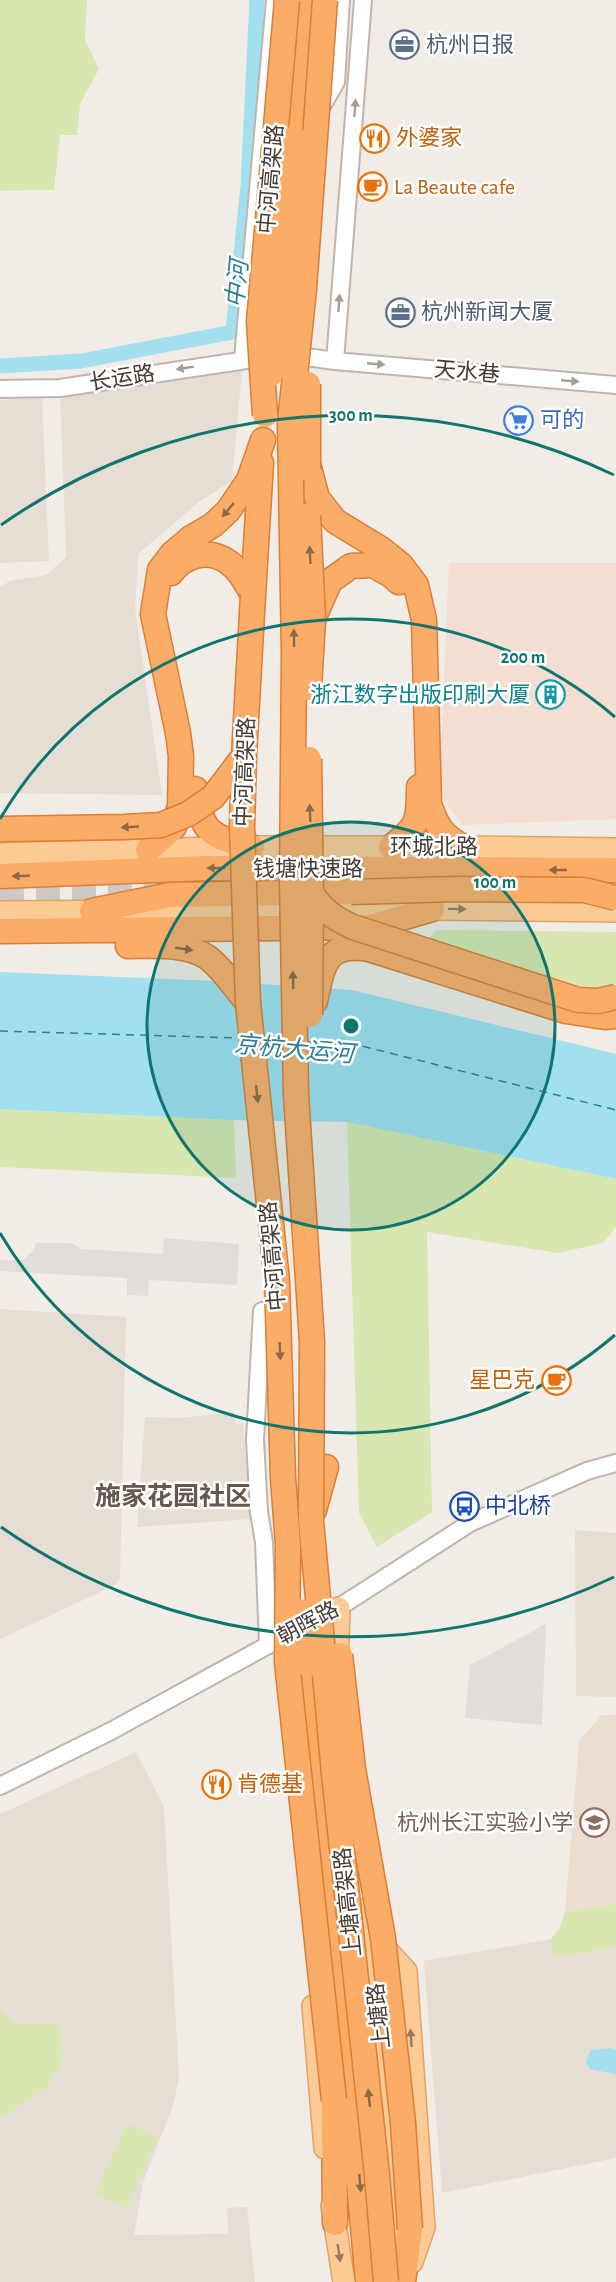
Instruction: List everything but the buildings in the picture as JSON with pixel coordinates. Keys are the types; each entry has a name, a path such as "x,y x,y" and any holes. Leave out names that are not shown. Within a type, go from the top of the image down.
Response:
{"highway":[{"name":"中河高架路","path":"287,0 259,322 265,415 244,756 242,827 248,1003 277,1281 283,1478 288,1544"},
{"path":"290,423 290,328 305,0"},
{"path":"265,415 279,327 314,0"},
{"name":"中河高架路","path":"311,1521 312,1342 296,1094 292,882 294,654 290,423 304,289 325,0"},
{"path":"330,0 328,111 308,373 308,464 313,619 309,759 310,1024 324,1313 326,1467 331,1573 346,1718 383,1938 403,2123 410,2229 403,2282"},
{"path":"252,847 217,838 202,819 187,774 153,614 160,570 173,553 191,538 213,525 228,511 249,480 263,440"},
{"path":"308,464 317,498 335,521 381,549 401,565 416,585 429,804 440,830 447,838 463,847"},
{"path":"148,850 174,827 187,774 188,730 165,629 163,594 168,578 177,565 190,556 209,554 227,561 241,574 253,595"},
{"path":"313,619 330,581 351,566 373,565 391,575 406,590 418,620 420,776 418,818 414,826 391,847"},
{"path":"0,830 161,825 188,814 213,797 244,756"},
{"name":"钱塘快速路","path":"0,876 206,868 616,870"},
{"path":"93,911 170,895 457,889 584,890 616,898"},
{"path":"311,893 329,916 353,927 578,1000 598,1001 613,1011"},
{"path":"0,931 371,927 432,909"},
{"path":"0,947 151,946 194,951 219,968 248,1003"},
{"path":"310,1024 324,964 336,951 350,946 369,949 566,1011 613,1011"},
{"path":"311,1521 326,1467"},
{"name":"上塘高架路","path":"311,1521 334,1774 377,2175 386,2282"},
{"path":"288,1544 287,1662 334,2100 335,2223"},
{"name":"上塘高架路","path":"288,1544 308,1665 335,1918 368,2282"}],"main road":[{"name":"环城北路","path":"0,854 252,847 616,849"},
{"path":"0,912 432,909 616,911"},
{"name":"上塘路","path":"339,1608 337,1697 347,1788 370,1933 403,2282"},
{"path":"294,1631 305,1773 306,1887 315,2036 325,2150 344,2282"},
{"path":"370,1933 406,1971 424,2227 403,2282"}],"street":[{"path":"243,359 274,0"},
{"path":"298,138 336,82 341,0"},
{"path":"335,361 363,0"},
{"name":"长运路","path":"0,389 60,388 243,359 292,355 318,358"},
{"name":"天水巷","path":"318,358 616,385"},
{"path":"262,1311 255,1440 259,1512 264,1542 268,1645"},
{"name":"朝晖路","path":"0,1786 121,1726 339,1608 470,1523 588,1471 616,1463"}],"shaded area":[{"path":"243,359 232,481 200,501 138,554 135,608 162,795 0,793 0,587 10,581 47,575 66,557 60,388"},
{"path":"42,398 49,561 0,563 0,400"},
{"path":"449,563 616,563 616,819 463,825 444,800 440,771"},
{"path":"164,1238 239,1244 237,1285 149,1280 148,1296 127,1295 127,1278 0,1271 0,1260 23,1260 34,1250 36,1243 71,1243 82,1249 163,1254"},
{"path":"0,1309 126,1317 120,1578 115,1585 0,1639"},
{"path":"234,1412 236,1424 243,1423 251,1519 137,1527 145,1417 181,1418"},
{"path":"575,1530 616,1533 616,1697 576,1696"},
{"path":"546,1624 542,1725 465,1718 470,1665"},
{"name":"杭州长江实验小学","path":"602,1715 616,1715 616,1904 565,1912 579,1741"},
{"path":"136,1752 164,1807 179,2079 172,2109 143,2182 134,2235 228,2234 227,2208 247,2207 255,2282 0,2282 0,1814"},
{"path":"551,1939 556,1958 616,1947 616,2158 442,2193 424,1961"}],"green space":[{"path":"0,0 87,0 85,40 99,69 80,104 77,135 60,135 54,190 0,191"},
{"path":"437,930 616,932 616,992 600,995 423,943"},
{"path":"0,1109 234,1120 236,1178 0,1167"},
{"path":"347,1122 616,1179 616,1227 603,1243 558,1253 427,1232 432,1512 377,1547 359,1513"},
{"path":"616,1904 616,1947 555,1958 551,1939 559,1929 565,1912"},
{"path":"0,2009 15,2024 60,2024 63,2059 47,2087 0,2118"},
{"path":"127,2124 158,2138 126,2208 95,2194"}],"water":[{"name":"京杭大运河","path":"0,972 216,981 352,990 616,1054 616,1179 347,1122 231,1120 0,1109"},
{"path":"610,2048 616,2050 616,2074 590,2069 586,2062 591,2050"}],"waterway":[{"name":"中河","path":"0,366 81,361 233,332 248,186 257,0"}],"ferry route":[{"path":"0,1031 239,1038"},
{"path":"262,1039 284,1041"},
{"path":"307,1042 362,1046 616,1110"}],"tunnel":[{"path":"0,896 159,890"}],"place":[{"name":"杭州日报","path":"405,45"},
{"name":"外婆家","path":"375,138"},
{"name":"La Beaute cafe","path":"373,187"},
{"name":"杭州新闻大厦","path":"400,312"},
{"name":"可的","path":"519,420"},
{"name":"浙江数字出版印刷大厦","path":"551,695"},
{"name":"星巴克","path":"556,1380"},
{"name":"中北桥","path":"464,1506"},
{"name":"肯德基","path":"216,1784"},
{"name":"杭州长江实验小学","path":"594,1823"}],"district":[{"name":"施家花园社区","path":"173,1497"}]}
